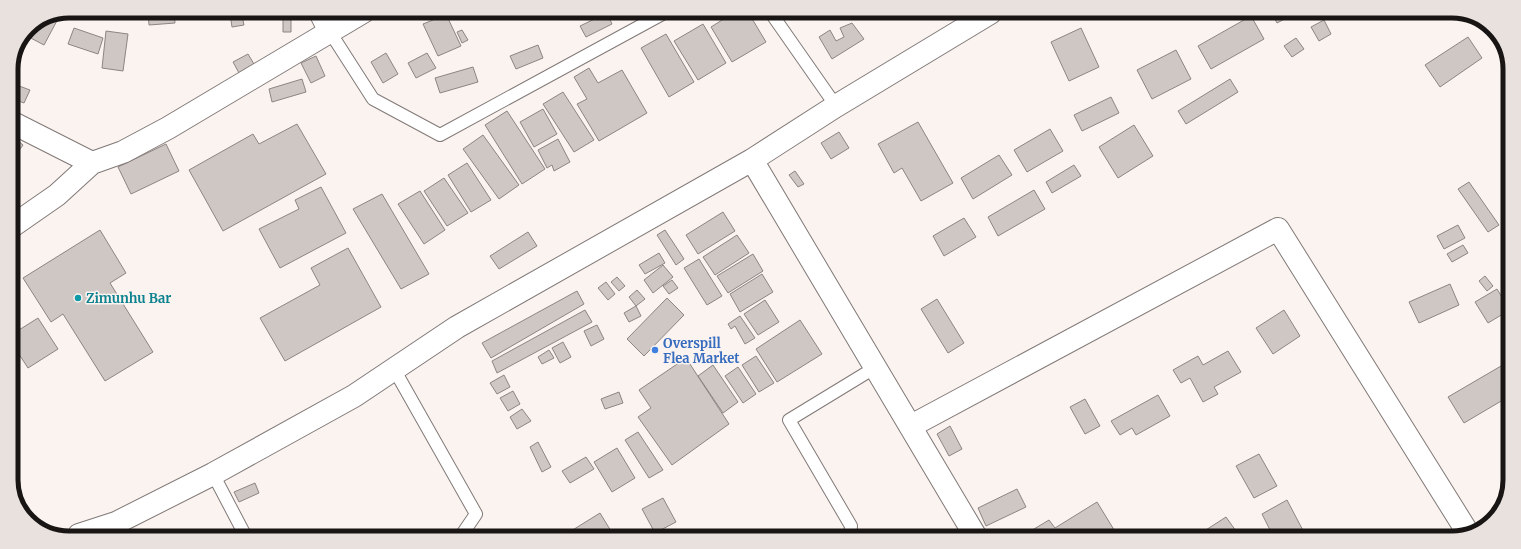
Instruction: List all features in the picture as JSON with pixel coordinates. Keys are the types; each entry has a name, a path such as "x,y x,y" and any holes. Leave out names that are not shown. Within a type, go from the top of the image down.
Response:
{"street":[{"path":"323,18 330,32"},
{"path":"18,222 57,195 92,163 123,152 168,128 352,18"},
{"path":"91,531 116,523 213,474 354,396 457,327 752,160 836,106 982,18"},
{"path":"18,126 92,163"},
{"path":"752,160 972,531"},
{"path":"911,426 1278,229 1465,529"}],"lane":[{"path":"330,32 373,99 440,135 655,18"},
{"path":"776,18 836,106"},
{"path":"851,531 851,526 789,420 876,368"},
{"path":"394,369 476,514 464,531"},
{"path":"213,474 243,531"}],"building":[{"path":"148,18 175,18 175,23 149,25"},
{"path":"231,18 242,18 244,25 232,27"},
{"path":"283,18 291,18 291,32 283,32"},
{"path":"432,18 448,18 461,46 438,56 423,24 433,20"},
{"path":"597,18 609,18 612,24 586,37 580,26"},
{"path":"725,18 752,18 766,42 732,62 711,27"},
{"path":"1247,18 1252,18 1264,39 1211,69 1198,46"},
{"path":"1274,18 1286,18 1277,23"},
{"path":"58,19 44,45 30,37 41,27"},
{"path":"1324,20 1331,34 1319,41 1311,27"},
{"path":"852,23 864,39 832,59 819,37 830,30 836,41 844,37 840,28"},
{"path":"703,24 726,63 698,80 674,41"},
{"path":"74,28 103,38 98,54 68,44"},
{"path":"1081,28 1099,67 1069,81 1051,42"},
{"path":"462,30 468,40 462,43 457,32"},
{"path":"106,31 128,34 123,71 102,68"},
{"path":"666,34 694,82 669,97 641,48"},
{"path":"1468,37 1482,58 1440,87 1425,65"},
{"path":"1296,38 1304,49 1292,57 1284,46"},
{"path":"538,45 543,58 516,69 510,56"},
{"path":"1176,50 1191,79 1152,99 1137,70"},
{"path":"386,53 398,74 383,83 371,62"},
{"path":"427,53 436,68 416,78 408,63"},
{"path":"248,54 254,64 239,73 233,62"},
{"path":"316,56 325,76 311,83 301,63"},
{"path":"473,67 478,82 440,93 435,78"},
{"path":"589,68 598,83 622,70 647,113 599,141 577,104 587,99 574,77"},
{"path":"302,79 306,92 272,102 269,89"},
{"path":"1230,79 1238,92 1186,124 1178,111"},
{"path":"18,86 30,90 24,103 18,101"},
{"path":"563,92 594,140 574,152 543,104"},
{"path":"1111,97 1119,113 1082,131 1074,115"},
{"path":"543,109 557,134 534,147 520,122"},
{"path":"507,111 545,169 522,184 485,125"},
{"path":"918,122 953,183 921,201 902,168 894,173 878,144"},
{"path":"297,124 326,174 223,231 189,170 253,134 259,144"},
{"path":"1134,125 1153,156 1118,178 1099,147"},
{"path":"1050,129 1063,151 1027,172 1014,150"},
{"path":"839,132 849,148 831,159 821,143"},
{"path":"483,135 519,185 499,199 463,149"},
{"path":"558,139 570,162 554,171 552,165 547,168 538,150"},
{"path":"18,141 23,145 18,152"},
{"path":"166,144 179,171 131,194 118,167"},
{"path":"999,155 1012,175 973,199 961,178"},
{"path":"467,163 491,200 471,212 448,175"},
{"path":"1074,165 1081,176 1052,193 1046,182"},
{"path":"795,171 804,184 798,187 789,175"},
{"path":"444,178 468,213 447,226 424,191"},
{"path":"1469,182 1499,225 1488,232 1458,189"},
{"path":"321,187 346,233 280,268 259,229 299,209 295,200"},
{"path":"1034,190 1045,209 998,236 988,217"},
{"path":"420,191 445,230 424,244 398,204"},
{"path":"382,194 429,274 401,289 353,209"},
{"path":"723,212 735,231 698,254 686,235"},
{"path":"964,218 976,237 944,256 933,236"},
{"path":"1458,225 1465,238 1444,249 1437,236"},
{"name":"Zimunhu Bar","path":"100,230 126,273 110,283 153,352 105,381 63,314 51,322 23,278"},
{"path":"665,230 684,259 676,265 657,235"},
{"path":"528,232 537,246 499,269 490,256"},
{"path":"737,235 749,253 715,275 703,257"},
{"path":"1463,245 1468,253 1452,262 1447,254"},
{"path":"348,248 381,307 285,361 260,318 320,285 311,268"},
{"path":"659,253 665,263 645,274 639,265"},
{"path":"753,254 763,271 728,293 717,276"},
{"path":"699,259 722,296 707,305 684,268"},
{"path":"663,265 673,277 653,293 644,280"},
{"path":"762,274 773,292 740,312 730,294"},
{"path":"1485,276 1493,286 1487,291 1479,281"},
{"path":"617,277 625,286 619,291 611,282"},
{"path":"672,280 678,288 669,294 663,286"},
{"path":"606,282 615,294 608,300 598,288"},
{"path":"1450,284 1459,305 1419,323 1409,302"},
{"path":"1497,289 1503,299 1503,314 1488,323 1475,302"},
{"path":"637,290 645,299 636,306 629,297"},
{"path":"577,291 584,304 491,358 482,343"},
{"path":"667,298 684,315 644,356 627,339"},
{"path":"937,299 964,343 948,353 921,309"},
{"path":"765,300 779,322 758,335 744,314"},
{"path":"636,306 641,316 629,322 624,313"},
{"path":"585,310 592,322 497,373 492,361"},
{"path":"1284,310 1300,336 1273,354 1256,328"},
{"path":"740,316 755,338 745,344 735,326 731,329 728,324"},
{"path":"38,318 58,349 28,368 18,353 18,331"},
{"path":"800,320 822,354 777,382 756,349"},
{"path":"597,325 604,339 591,346 584,331"},
{"path":"563,342 571,357 560,363 552,348"},
{"path":"549,350 554,358 542,364 538,357"},
{"path":"1228,351 1241,372 1214,387 1218,394 1203,402 1190,378 1181,383 1173,370 1198,356 1203,365"},
{"path":"756,356 774,383 759,392 742,365"},
{"path":"686,358 729,424 672,465 638,417 651,408 639,390"},
{"path":"713,365 738,402 723,413 698,376"},
{"path":"1501,366 1503,369 1503,400 1464,423 1448,397"},
{"path":"738,367 756,394 743,403 725,376"},
{"path":"504,375 510,387 497,394 490,383"},
{"path":"513,391 520,404 508,411 500,398"},
{"path":"619,392 623,403 605,409 601,399"},
{"path":"1158,395 1170,416 1136,435 1132,428 1120,435 1111,421"},
{"path":"1085,399 1100,426 1085,434 1070,407"},
{"path":"522,409 531,421 517,429 510,417"},
{"path":"950,426 962,449 949,456 937,434"},
{"path":"638,432 663,470 649,478 625,440"},
{"path":"538,442 551,467 542,472 530,447"},
{"path":"617,448 635,478 612,492 594,462"},
{"path":"1259,454 1277,486 1254,498 1236,466"},
{"path":"586,457 594,469 570,483 562,471"},
{"path":"255,483 259,493 239,502 234,492"},
{"path":"1017,489 1026,507 986,526 978,508"},
{"path":"663,498 676,522 659,531 654,531 642,509"},
{"path":"1287,500 1303,531 1270,531 1262,514"},
{"path":"1097,502 1115,531 1031,531 1049,520 1055,528"},
{"path":"600,513 611,531 571,531"},
{"path":"1226,517 1236,531 1204,531"}],"place":[{"name":"Zimunhu Bar","path":"78,298"},
{"name":"Overspill Flea Market","path":"655,350"}]}
